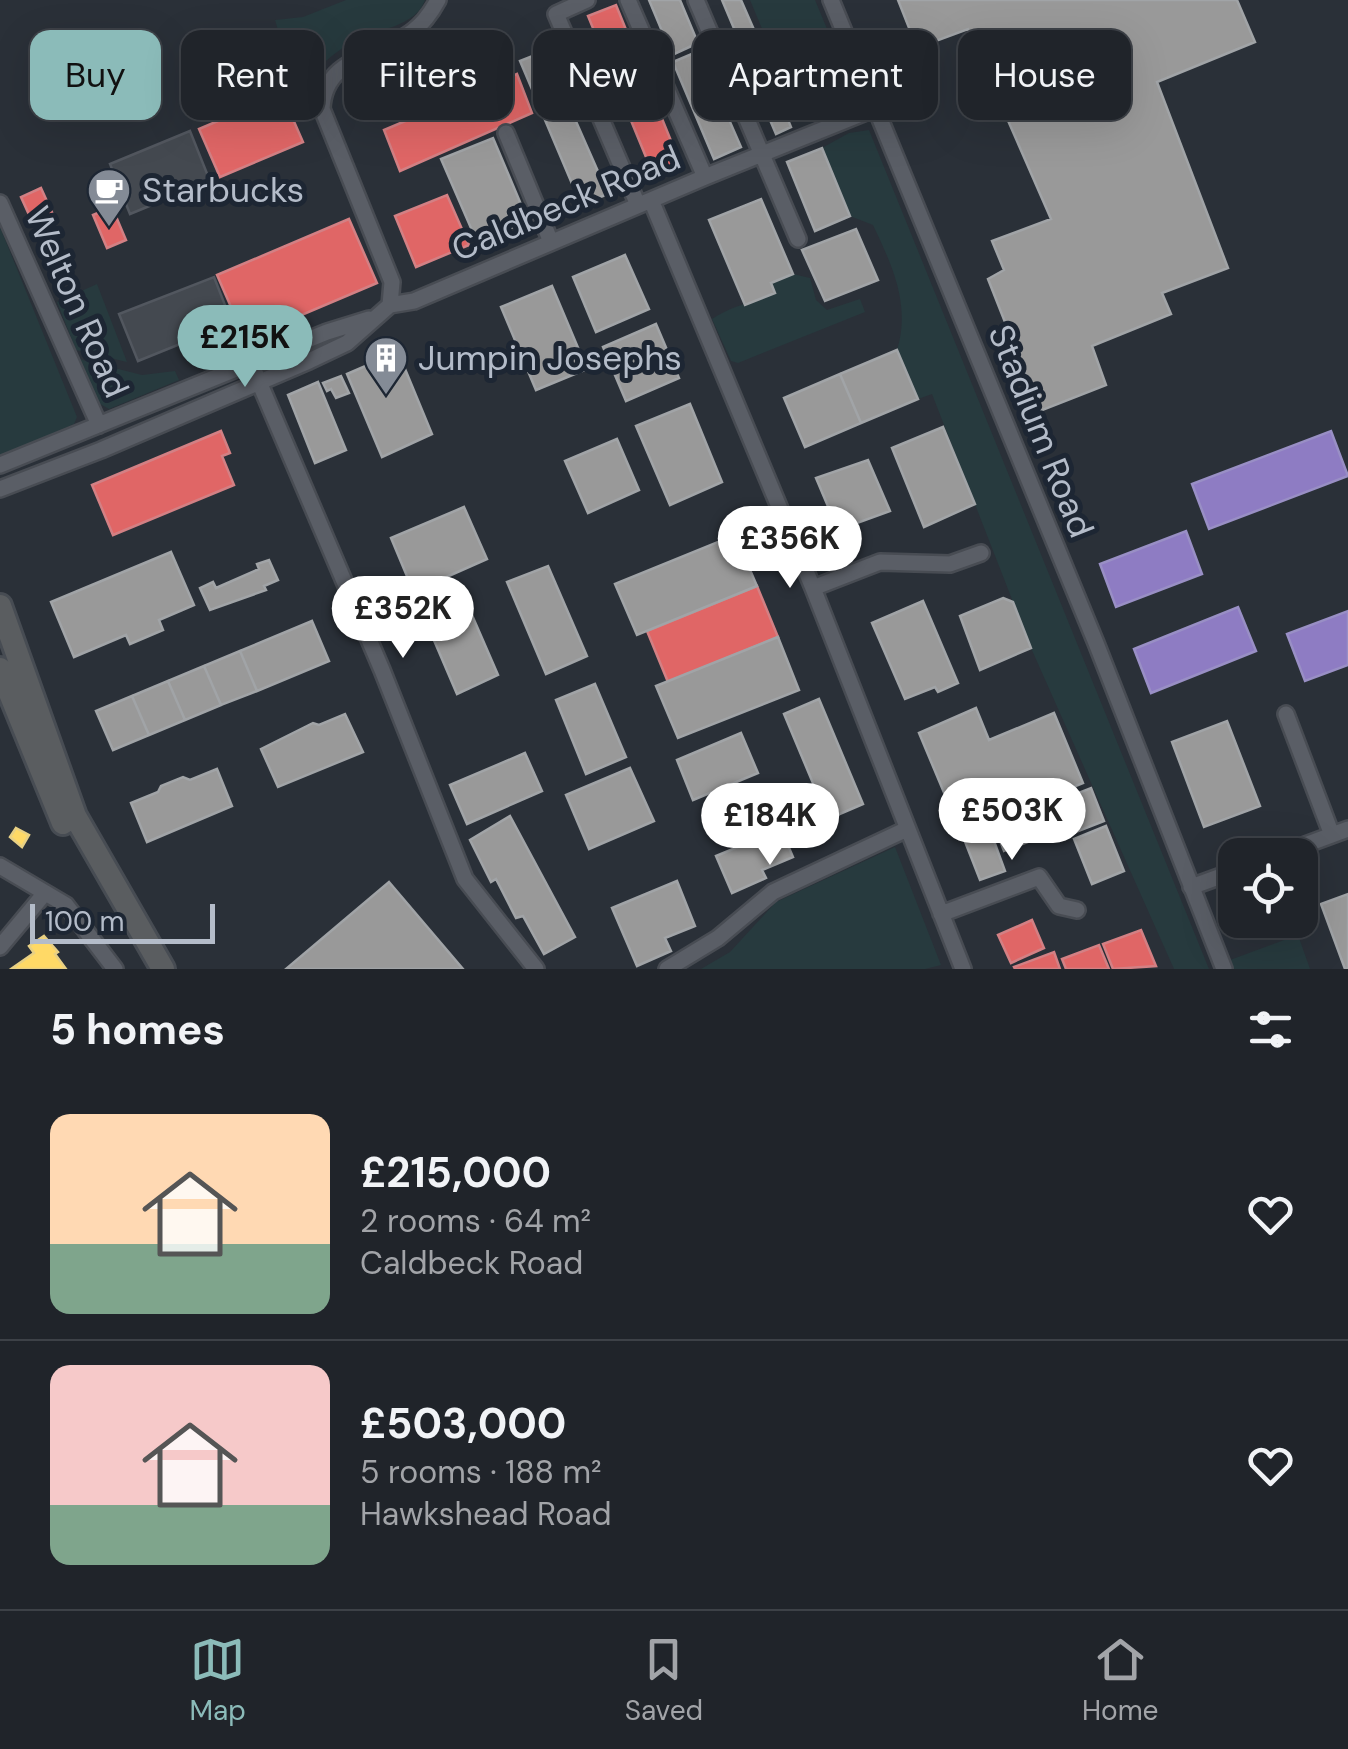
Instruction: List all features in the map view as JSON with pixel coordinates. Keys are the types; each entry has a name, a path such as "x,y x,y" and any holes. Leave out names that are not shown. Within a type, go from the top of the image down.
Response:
{"highway":[{"path":"0,606 75,816 163,969"},
{"path":"0,648 4,678 60,819 146,969"}],"street":[{"path":"324,89 350,62 413,32 438,0"},
{"path":"587,0 556,14 644,202 813,588 963,969"},
{"path":"628,0 705,176"},
{"path":"696,0 798,239"},
{"name":"Stadium Road","path":"831,0 844,30"},
{"path":"324,115 392,282 384,310"},
{"name":"Caldbeck Road","path":"0,465 414,300 846,120"},
{"name":"Stadium Road","path":"881,120 1089,626 1224,969"},
{"path":"506,133 551,242"},
{"name":"Welton Road","path":"0,203 99,425"},
{"name":"Caldbeck Road","path":"0,488 177,418 347,343 384,310"},
{"path":"251,363 382,670 465,878 536,969"},
{"path":"99,425 112,435 156,416 177,418"},
{"path":"813,588 880,562 950,564 981,553"},
{"path":"1286,714 1332,835"},
{"path":"667,969 718,938 773,892 907,829"},
{"path":"1318,840 1348,829"},
{"path":"0,866 66,905 114,969"},
{"path":"940,914 1039,877 1059,906 1077,910"},
{"path":"1191,888 1218,878"},
{"path":"0,947 45,893"}],"green space":[{"path":"346,0 425,0 414,16 396,26 384,30 344,30 344,47 324,62 324,30 278,30 275,20 303,17"},
{"path":"750,0 815,0 828,30 762,30"},
{"path":"869,130 1209,969 1174,969 1031,648 932,394 918,399 897,350 902,317 893,270 873,225 850,216 822,148 849,133"},
{"path":"0,227 77,417 74,424 0,457"},
{"path":"793,274 810,278 816,300 827,310 860,299 865,312 738,363 731,361 712,319 775,293 771,283"},
{"path":"97,284 127,362 76,350 57,302"},
{"path":"75,358 142,375 175,371 179,380 109,409 93,400"},
{"path":"895,847 941,965 925,969 701,969 730,952 776,902"},
{"path":"1299,938 1310,969 1233,969 1230,960"}],"building: Homes":[{"path":"16,828 29,835 22,847 10,837"},
{"path":"44,936 66,969 11,969 34,953 29,946"}],"building: Shops":[{"path":"616,5 626,30 594,30 588,16"},
{"path":"517,74 532,113 400,171 384,130 408,120 513,120 513,76"},
{"path":"220,120 293,120 303,142 220,177 199,129"},
{"path":"631,120 663,120 680,163 653,174"},
{"path":"41,188 56,221 36,230 21,197"},
{"path":"447,195 469,245 416,267 395,216"},
{"name":"Starbucks","path":"112,207 126,240 107,248 93,215"},
{"path":"349,219 377,283 245,339 217,275"},
{"path":"221,431 230,453 222,456 234,485 113,535 92,485"},
{"path":"757,586 778,637 668,682 647,631"},
{"path":"1032,920 1044,948 1011,963 998,935"},
{"path":"1141,930 1156,966 1113,969 1103,944"},
{"path":"1099,945 1109,969 1066,969 1062,959"},
{"path":"1054,952 1060,969 1014,967"}],"building: Offices":[{"path":"1331,431 1348,476 1209,529 1192,484"},
{"path":"1186,531 1202,574 1116,607 1100,564"},
{"path":"1238,607 1256,651 1151,693 1134,649"},
{"path":"1348,611 1348,665 1305,681 1287,634"}],"building: Industry":[{"path":"649,0 680,0 693,31 693,45 673,55 673,30 662,30"},
{"path":"722,0 741,0 754,30 735,30"},
{"path":"898,0 1237,0 1255,42 1157,82 1228,268 1162,293 1171,314 1092,346 1106,385 1040,411 988,279 1004,270 992,241 1051,219 1008,120 1131,120 1131,30 968,29 938,40 938,30 910,30"},
{"path":"693,54 693,109 673,62"},
{"path":"533,56 533,92 520,61"},
{"path":"545,120 575,120 608,194 581,205"},
{"path":"698,120 729,120 741,147 714,159"},
{"path":"770,120 788,120 791,127 776,134"},
{"path":"493,138 528,221 477,242 441,159"},
{"path":"822,148 850,216 815,231 787,162"},
{"path":"761,199 793,274 771,283 775,293 745,305 709,220"},
{"path":"856,229 878,280 825,301 802,250"},
{"path":"625,255 649,309 596,332 573,277"},
{"path":"552,286 587,369 536,390 501,307"},
{"path":"656,324 679,378 626,401 603,347"},
{"path":"897,350 918,399 861,423 840,374"},
{"name":"Jumpin Josephs","path":"398,352 432,434 382,457 347,374"},
{"path":"840,374 861,423 805,447 784,398"},
{"path":"341,376 349,393 336,398 323,383"},
{"path":"318,382 346,450 315,463 288,395"},
{"path":"690,404 722,482 670,505 636,426"},
{"path":"943,427 975,504 924,527 892,448"},
{"path":"617,439 639,490 588,513 565,461"},
{"path":"868,460 890,511 838,530 816,478"},
{"path":"464,507 487,559 408,594 403,584 409,581 391,538"},
{"path":"735,535 757,586 637,635 615,584"},
{"path":"171,552 194,605 159,620 163,630 130,644 126,635 74,657 51,602"},
{"path":"269,560 278,580 264,586 266,590 210,610 200,588 213,582 216,588 259,569 257,564"},
{"path":"548,566 587,656 546,674 507,582"},
{"path":"1003,598 1013,602 1031,648 980,670 960,616"},
{"path":"465,599 498,675 457,694 424,617"},
{"path":"923,601 958,683 905,699 872,623"},
{"path":"312,621 329,661 257,691 240,651"},
{"path":"778,637 799,690 678,738 656,686"},
{"path":"240,651 257,691 221,705 204,666"},
{"path":"204,666 221,705 185,720 168,681"},
{"path":"168,681 185,720 149,735 132,696"},
{"path":"595,684 626,757 586,774 556,700"},
{"path":"132,696 149,735 113,750 96,711"},
{"path":"819,699 863,804 828,819 784,714"},
{"path":"976,708 989,740 1054,713 1083,783 961,833 919,733"},
{"path":"345,714 363,752 278,787 261,749 313,723 319,725"},
{"path":"1227,721 1260,806 1204,827 1172,742"},
{"path":"741,733 758,773 693,800 677,760"},
{"path":"525,753 542,791 467,824 450,785"},
{"path":"630,768 654,821 589,849 566,795"},
{"path":"217,769 232,806 147,842 131,803 183,777 190,780"},
{"path":"1091,788 1104,821 1071,834 1058,801"},
{"path":"1032,813 1041,837 1004,851 995,828"},
{"path":"510,816 575,937 544,954 523,916 516,918 496,879 491,882 470,840"},
{"path":"1106,826 1124,871 1092,884 1074,839"},
{"path":"781,829 793,857 762,870 766,878 732,893 716,856"},
{"path":"990,830 1005,871 980,880 964,839"},
{"path":"677,881 695,926 665,938 671,951 637,966 612,908"},
{"path":"389,882 463,969 286,969"},
{"path":"1348,894 1348,969 1345,969 1321,904"}],"building: Other":[{"path":"190,131 210,181 130,214 110,164"},
{"path":"214,277 232,323 138,361 119,314"}],"place":[{"name":"Starbucks","path":"109,228"},
{"name":"Jumpin Josephs","path":"386,396"}]}
